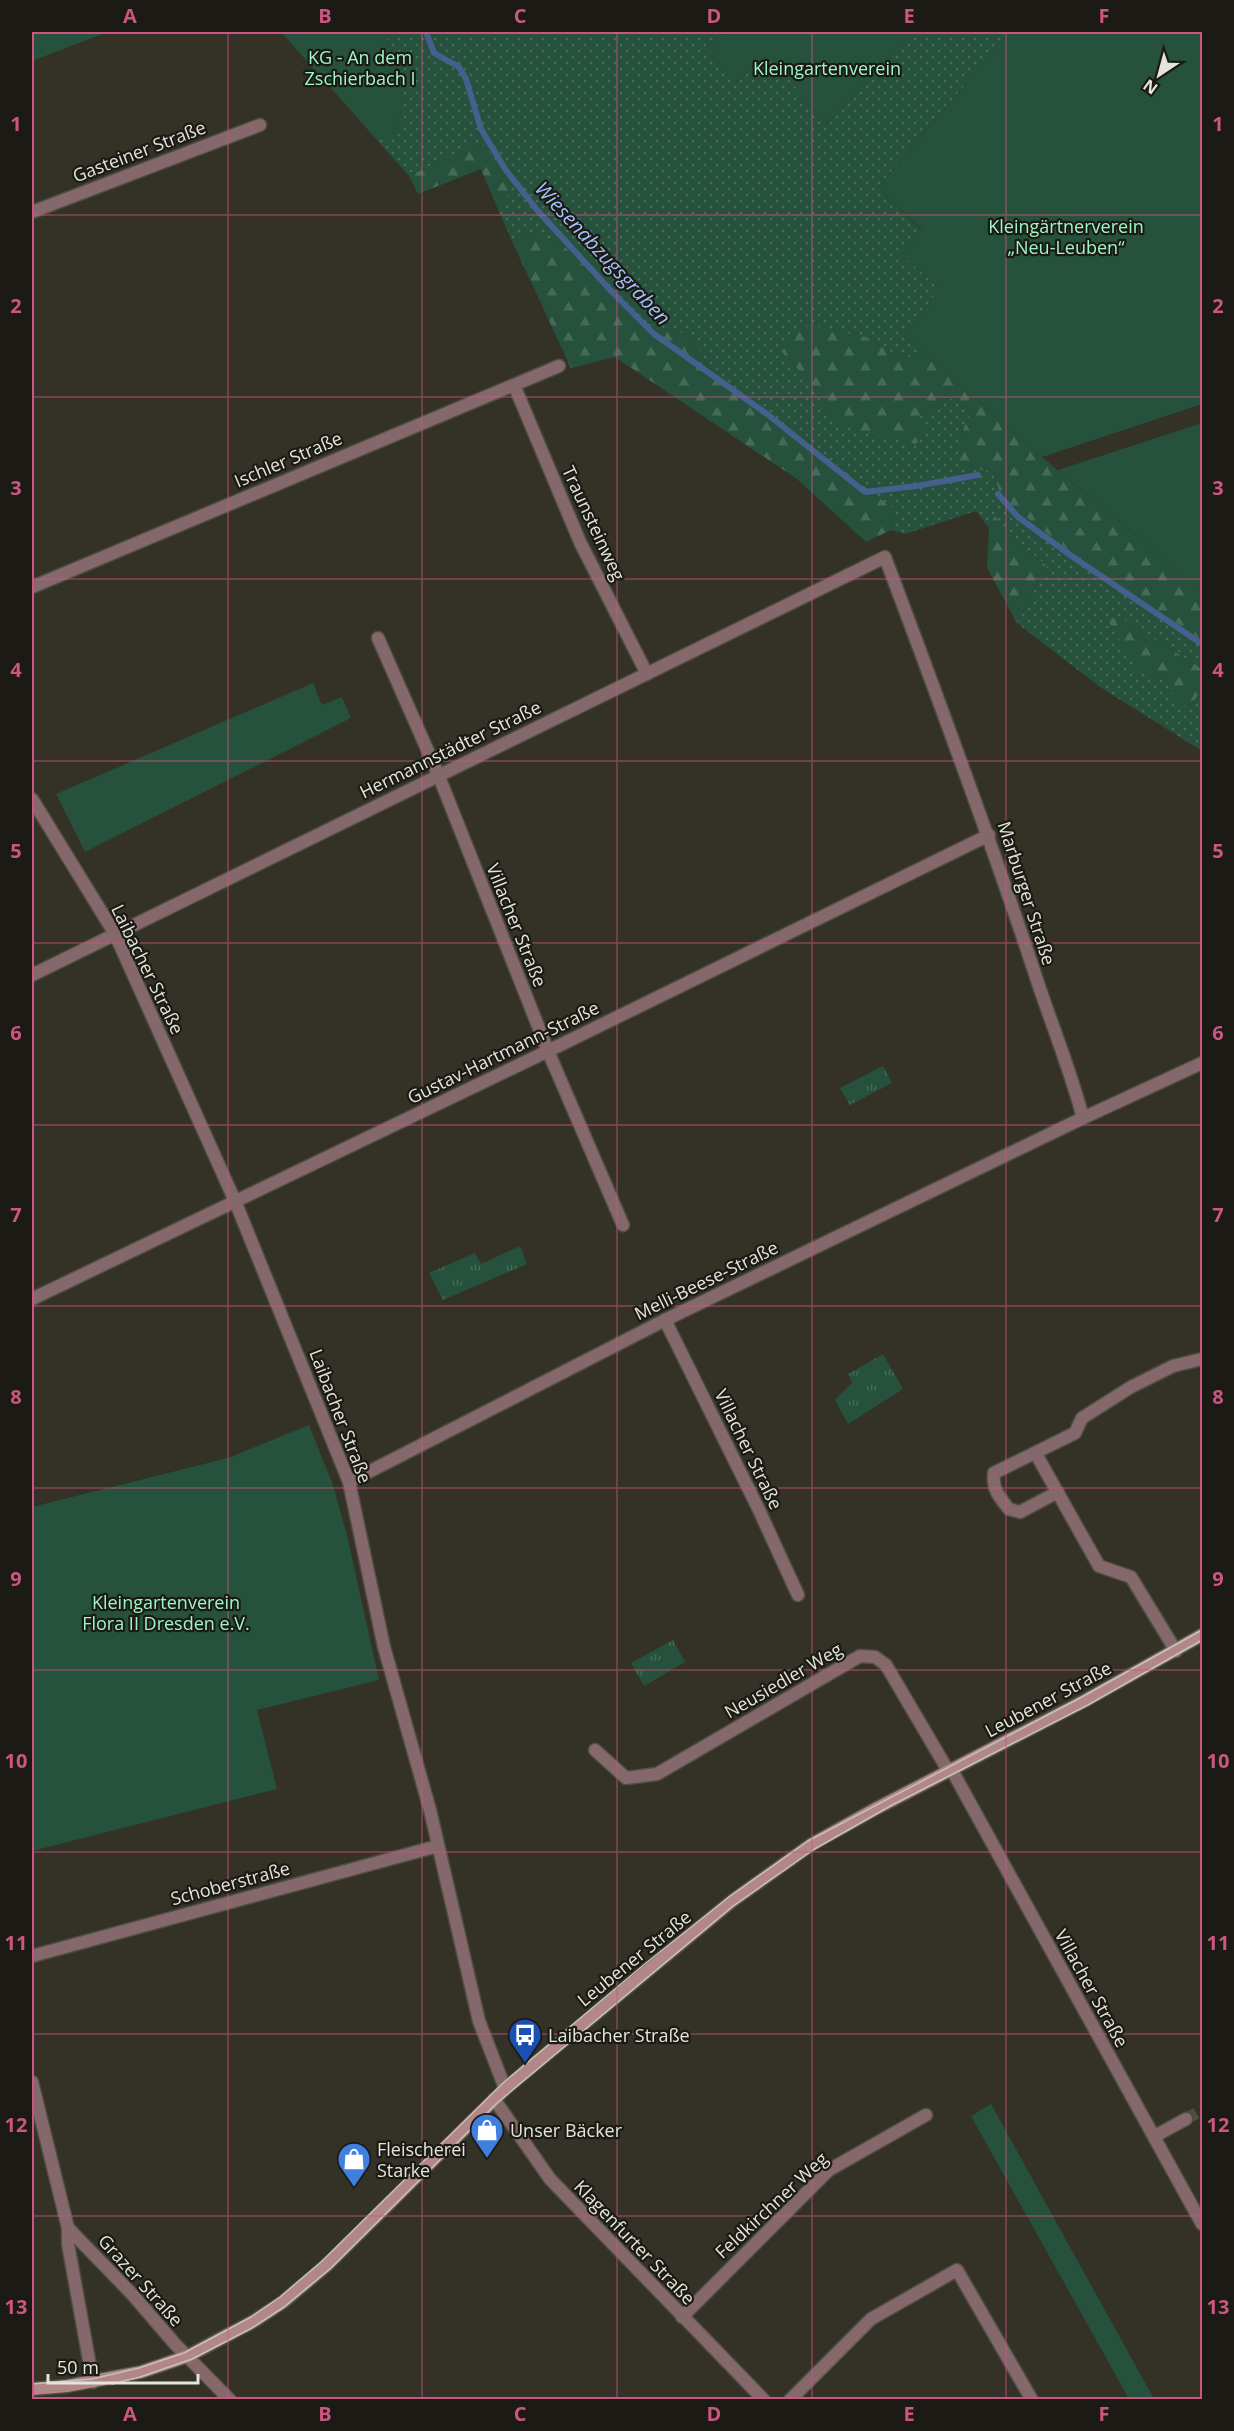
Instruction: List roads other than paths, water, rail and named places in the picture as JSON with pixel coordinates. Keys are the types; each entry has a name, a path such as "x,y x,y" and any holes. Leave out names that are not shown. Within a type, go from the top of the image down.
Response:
{"street":[{"name":"Gasteiner Straße","path":"32,212 260,125"},
{"name":"Ischler Straße","path":"32,587 559,366"},
{"name":"Traunsteinweg","path":"514,385 580,542 647,674"},
{"name":"Hermannstädter Straße","path":"32,975 438,774 885,557"},
{"name":"Marburger Straße","path":"885,557 989,835 1072,1077 1083,1118"},
{"name":"Villacher Straße","path":"378,638 438,774 548,1051 623,1225"},
{"name":"Laibacher Straße","path":"32,800 115,934 235,1201 350,1482 384,1647 438,1846 479,2021 503,2083 507,2087"},
{"name":"Gustav-Hartmann-Straße","path":"32,1299 548,1051 989,835"},
{"path":"1083,1118 1203,1064"},
{"name":"Melli-Beese-Straße","path":"350,1482 665,1320 1083,1118"},
{"name":"Villacher Straße","path":"665,1320 759,1510 798,1595"},
{"path":"1058,1492 1020,1512 1009,1509 997,1495 993,1484 994,1473 1075,1433 1082,1418 1107,1401 1173,1366 1203,1359"},
{"path":"1036,1454 1099,1566 1131,1577 1176,1651"},
{"name":"Leubener Straße","path":"32,2389 93,2382 141,2372 188,2356 283,2302 308,2281 507,2087 732,1901 812,1845 1203,1635"},
{"name":"Neusiedler Weg","path":"595,1750 626,1778 657,1774 860,1656 875,1657 886,1665 950,1771"},
{"name":"Villacher Straße","path":"950,1771 1203,2224"},
{"name":"Schoberstraße","path":"32,1956 438,1846"},
{"name":"Grazer Straße","path":"32,2082 68,2228 68,2244 93,2382"},
{"name":"Klagenfurter Straße","path":"494,2099 550,2179 764,2400"},
{"name":"Feldkirchner Weg","path":"682,2316 830,2170 926,2115"},
{"path":"1155,2136 1186,2119"},
{"name":"Grazer Straße","path":"68,2228 230,2400"},
{"path":"790,2400 871,2319 957,2270 1032,2400"}],"waterway":[{"name":"Wiesenabzugsgraben","path":"426,32 434,53 459,67 466,79 481,129 505,169 538,211 654,334 767,414 865,492 978,475"},
{"name":"Wiesenabzugsgraben","path":"998,494 1018,517 1202,644"}],"tunnel":[{"path":"1186,2119 1202,2110"}],"tram line":[{"path":"32,2384 92,2379 139,2368 184,2353 251,2317 280,2297 321,2262 503,2083 729,1897 808,1841 1082,1697 1202,1630"},
{"path":"112,2384 192,2359 252,2328 284,2307 331,2268 497,2103 733,1906 813,1850 892,1805 1088,1705 1202,1640"}],"place":[{"name":"Laibacher Straße","path":"525,2064"},
{"name":"Unser Bäcker","path":"487,2159"},
{"name":"Fleischerei Starke","path":"354,2188"}],"park label":[{"name":"KG - An dem Zschierbach I","path":"360,67"},
{"name":"Kleingartenverein","path":"827,68"},
{"name":"Kleingärtnerverein „Neu-Leuben“","path":"1066,236"},
{"name":"Kleingartenverein Flora II Dresden e.V.","path":"166,1612"}]}
